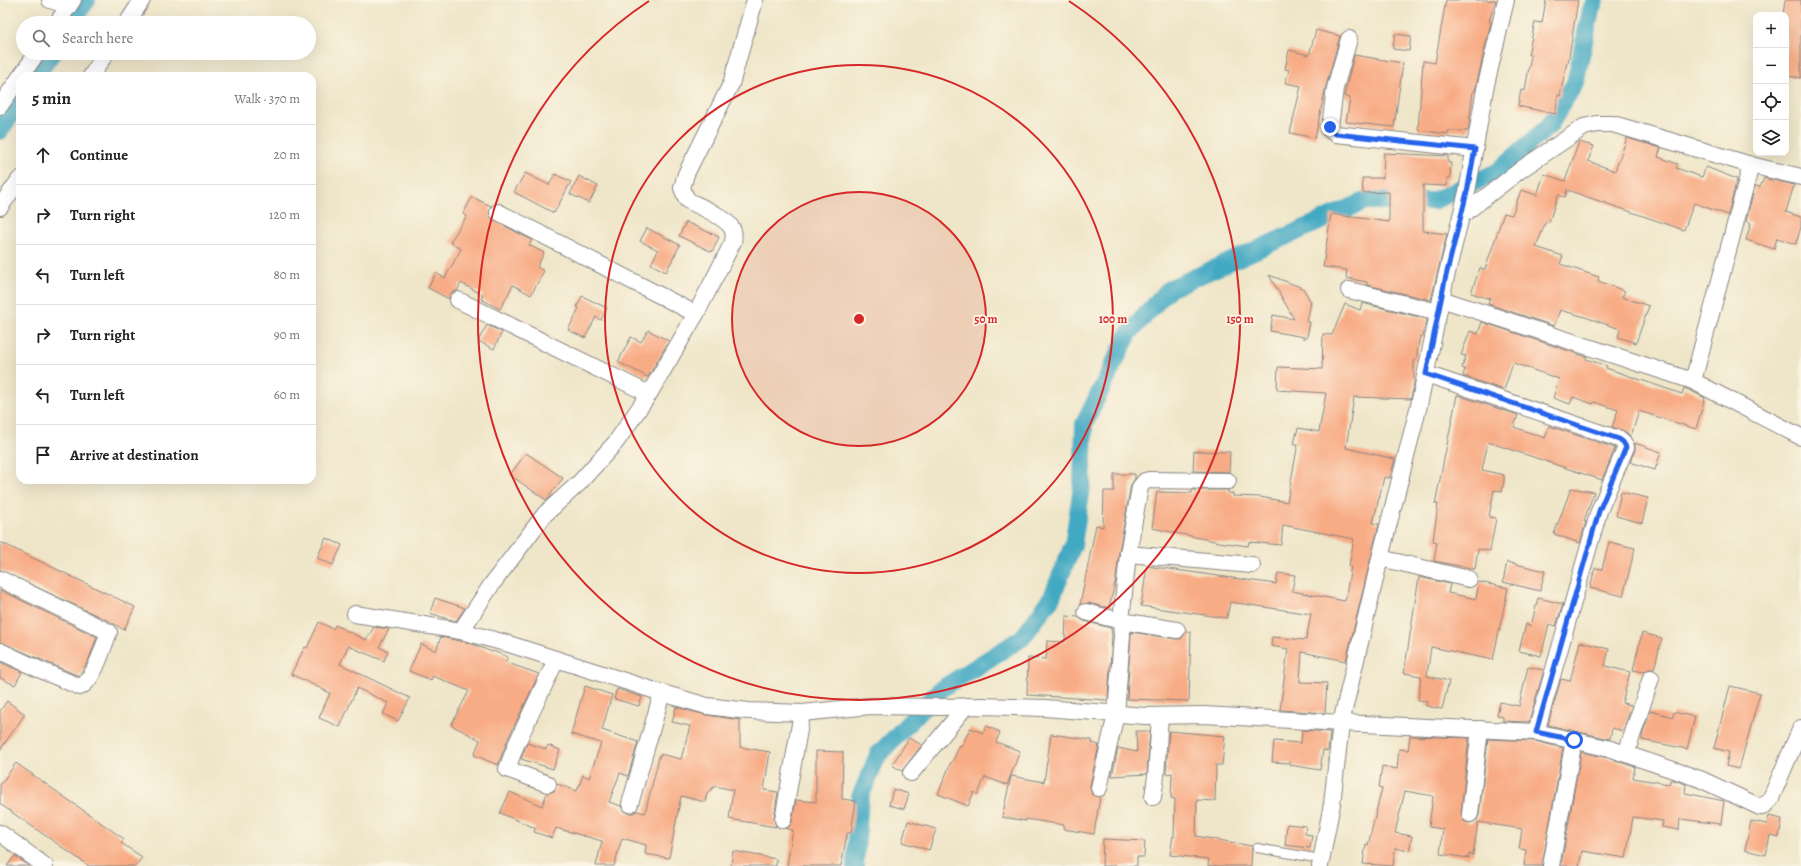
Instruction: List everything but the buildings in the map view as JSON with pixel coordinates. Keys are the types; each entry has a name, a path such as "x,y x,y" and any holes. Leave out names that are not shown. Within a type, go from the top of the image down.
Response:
{"street":[{"path":"50,0 71,3 62,16"},
{"path":"132,16 142,0"},
{"path":"461,631 492,584 545,514 579,482 616,442 649,394 696,314 733,242 734,232 731,226 720,217 687,200 682,188 686,174 731,84 755,0"},
{"path":"1321,863 1332,804 1341,724 1380,558 1426,374 1439,306 1467,192 1485,89 1506,0"},
{"path":"1349,39 1336,88 1330,127 1331,131 1336,134 1473,156"},
{"path":"23,72 31,60"},
{"path":"94,72 101,60"},
{"path":"0,106 16,82"},
{"path":"1461,216 1523,168 1584,127 1597,124 1613,124 1751,165 1801,177"},
{"path":"1693,381 1751,165"},
{"path":"0,207 16,185"},
{"path":"498,212 696,314"},
{"path":"1349,290 1439,306 1693,381 1801,437"},
{"path":"458,300 649,394"},
{"path":"1426,374 1619,439 1626,447 1599,511 1536,732"},
{"path":"1099,788 1116,714 1122,636 1121,621 1128,554 1140,487 1145,480 1228,481"},
{"path":"1128,554 1252,565"},
{"path":"1380,558 1469,579"},
{"path":"0,579 109,632 91,677 86,684 80,687 0,651"},
{"path":"1086,612 1121,621 1177,630"},
{"path":"355,614 461,631 509,644 556,660 707,706 748,711 802,713 870,706 1045,708 1116,714 1160,716 1212,715 1341,724 1536,732 1574,740 1626,754 1700,779 1755,805 1763,807 1771,798 1801,728"},
{"path":"548,784 507,769 516,744 556,660"},
{"path":"1626,754 1651,678"},
{"path":"630,804 662,693"},
{"path":"911,773 966,706"},
{"path":"783,820 802,713"},
{"path":"1153,797 1160,716"},
{"path":"1470,814 1480,729"},
{"path":"1551,866 1574,740"},
{"path":"0,833 44,866"}],"lane":[{"path":"1256,848 1321,863"}],"waterway":[{"path":"76,16 87,0"},
{"path":"855,866 860,797 878,755 941,689 1022,638 1051,599 1073,545 1082,486 1084,424 1129,333 1169,289 1365,201 1433,201 1497,172 1549,126 1575,83 1591,10 1595,0"},
{"path":"39,72 47,60"},
{"path":"0,131 16,107"}],"route":[{"path":"1330,127 1331,131 1336,134 1475,149 1467,192 1445,280 1426,374 1619,439 1626,447 1625,453 1599,511 1536,732 1574,740"}]}
